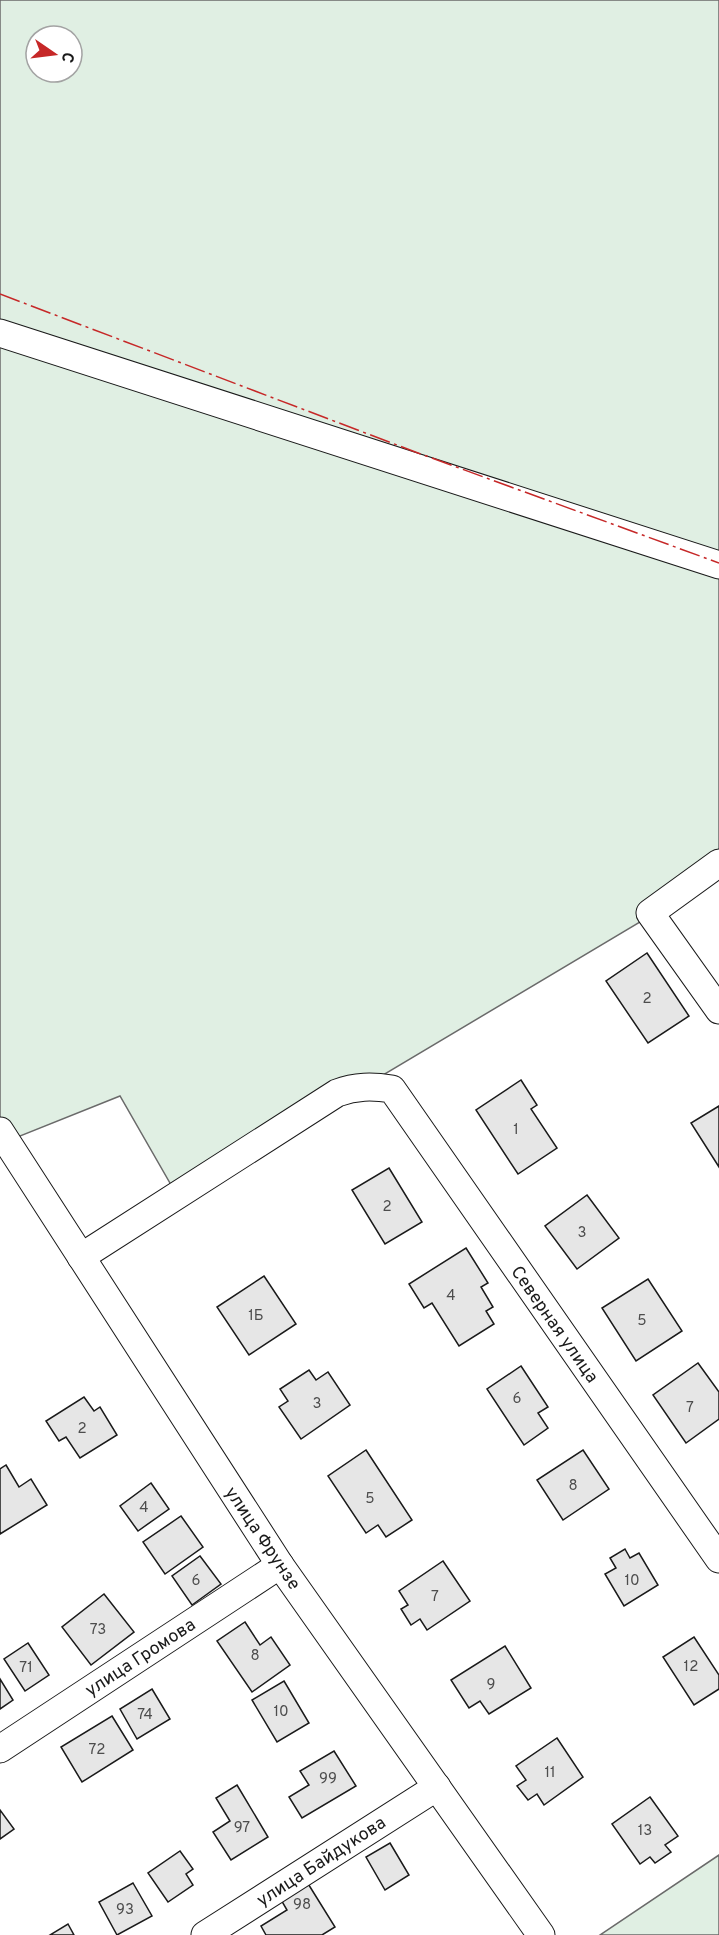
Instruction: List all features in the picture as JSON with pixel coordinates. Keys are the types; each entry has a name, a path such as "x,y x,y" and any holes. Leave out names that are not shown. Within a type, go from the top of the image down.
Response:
{"street":[{"path":"0,333 719,565"},
{"path":"719,863 650,913 719,1010"},
{"name":"Северная улица","path":"81,1257 337,1093 353,1087 374,1086 392,1089 719,1559"},
{"name":"улица Фрунзе","path":"0,1131 280,1565 540,1935"},
{"name":"улица Громова","path":"0,1749 280,1565"},
{"name":"улица Байдукова","path":"205,1935 437,1787"}],"green space":[{"path":"0,0 719,0 719,875 178,1197 120,1096 0,1144"},
{"path":"719,1855 719,1935 600,1935"}],"building":[{"path":"647,953 689,1016 648,1043 606,981"},
{"path":"521,1080 537,1105 531,1109 557,1148 518,1174 476,1110"},
{"path":"719,1106 719,1167 691,1123"},
{"path":"389,1168 422,1222 385,1244 352,1190"},
{"path":"587,1195 619,1238 577,1269 545,1226"},
{"path":"466,1248 488,1283 481,1287 493,1307 486,1311 494,1324 459,1346 432,1303 424,1308 409,1284"},
{"path":"264,1276 296,1324 249,1355 217,1307"},
{"path":"648,1279 682,1331 636,1361 602,1308"},
{"path":"698,1363 719,1392 719,1419 686,1443 653,1395"},
{"path":"521,1366 548,1407 538,1413 548,1428 524,1445 487,1389"},
{"path":"309,1370 316,1380 328,1372 350,1405 301,1439 279,1407 288,1401 280,1389"},
{"path":"84,1397 94,1411 100,1407 117,1435 80,1458 66,1437 59,1441 46,1421"},
{"path":"366,1450 412,1520 386,1537 378,1525 366,1533 328,1476"},
{"path":"583,1450 609,1489 563,1520 537,1480"},
{"path":"6,1465 19,1487 31,1479 47,1505 0,1534 0,1469"},
{"path":"151,1483 169,1509 138,1531 120,1506"},
{"path":"181,1516 203,1547 165,1574 143,1542"},
{"path":"625,1549 630,1558 639,1553 658,1585 624,1606 605,1574 616,1568 610,1558"},
{"path":"200,1556 221,1584 192,1605 172,1576"},
{"path":"443,1561 470,1601 427,1630 420,1619 411,1625 401,1609 408,1605 399,1591"},
{"path":"104,1594 134,1632 91,1665 62,1627"},
{"path":"245,1622 260,1645 271,1637 290,1665 252,1692 217,1641"},
{"path":"694,1637 719,1675 719,1689 694,1705 663,1657"},
{"path":"28,1643 49,1675 25,1691 4,1659"},
{"path":"505,1646 531,1688 489,1714 480,1701 469,1708 451,1680"},
{"path":"0,1679 13,1700 0,1709"},
{"path":"284,1681 309,1723 277,1742 252,1700"},
{"path":"152,1689 170,1719 137,1739 120,1709"},
{"path":"112,1716 133,1750 82,1782 61,1747"},
{"path":"557,1738 583,1777 544,1805 537,1794 528,1800 517,1786 526,1780 516,1766"},
{"path":"334,1751 356,1786 302,1818 289,1797 309,1785 300,1771"},
{"path":"237,1785 268,1837 231,1860 213,1832 230,1821 216,1798"},
{"path":"650,1797 678,1836 665,1845 671,1852 655,1863 650,1857 640,1864 612,1824"},
{"path":"0,1810 14,1829 0,1839"},
{"path":"390,1843 409,1875 385,1890 366,1857"},
{"path":"180,1851 193,1869 186,1874 193,1885 168,1902 148,1873"},
{"path":"307,1882 335,1927 322,1935 266,1935 261,1926 287,1910 280,1898"},
{"path":"133,1883 152,1916 117,1935 99,1902"},
{"path":"68,1924 74,1935 50,1935"}],"power":[{"path":"0,294 418,453 719,563"}]}
